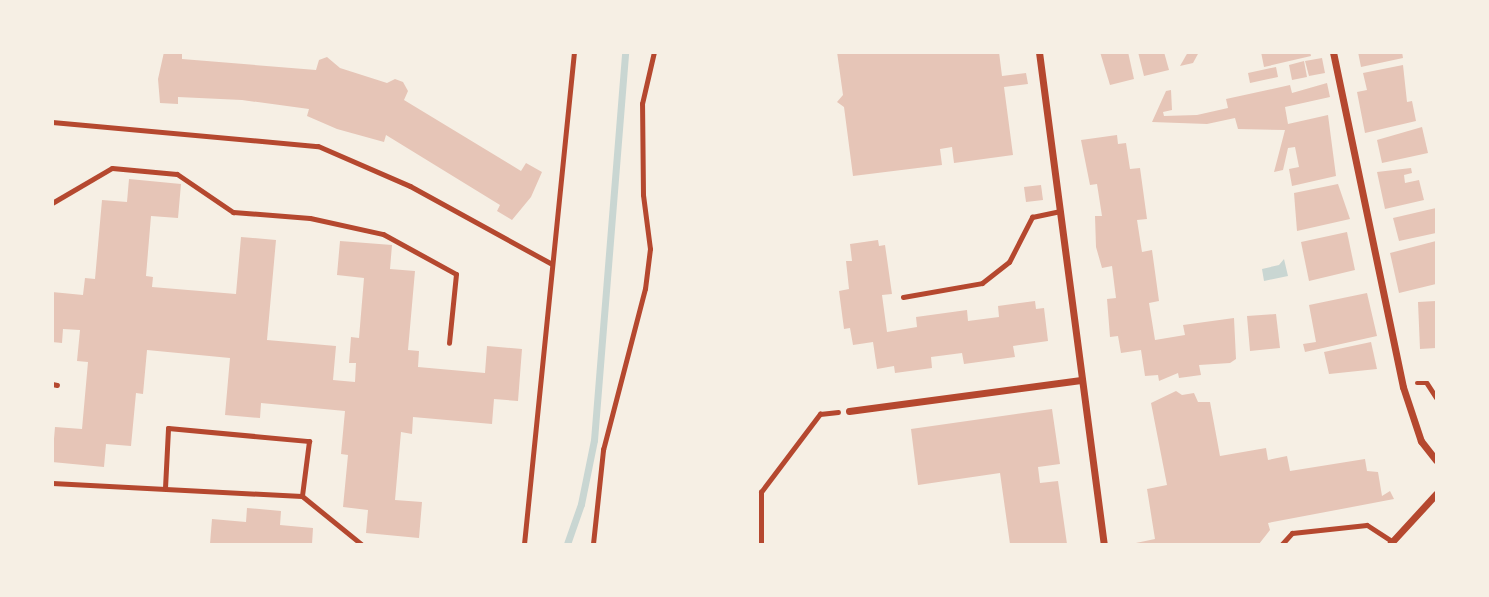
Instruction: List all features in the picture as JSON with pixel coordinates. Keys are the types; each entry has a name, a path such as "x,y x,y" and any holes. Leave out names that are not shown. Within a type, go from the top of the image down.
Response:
{"street":[{"path":"1038,52 1104,544"},
{"path":"1333,52 1403,387 1421,441 1437,460"},
{"path":"849,411 1081,380"},
{"path":"1391,543 1437,494"}],"lane":[{"path":"524,544 574,52"},
{"path":"52,122 318,146 410,186 552,264"},
{"path":"52,203 112,168 177,174 233,212 310,218 383,234 456,274 449,343"},
{"path":"904,297 982,283 1009,262 1032,217 1060,211"},
{"path":"165,488 169,428 309,441 302,496"},
{"path":"52,483 302,496 361,544"},
{"path":"1282,544 1293,533 1367,525 1391,543"}],"path":[{"path":"593,544 603,450 646,289 650,249 643,195 642,104 654,52"},
{"path":"1403,387 1427,383 1437,397"},
{"path":"761,544 761,492 820,414 849,411"}],"shaded area":[{"path":"1284,259 1288,276 1264,281 1262,269 1279,265"}],"building":[{"path":"164,52 182,52 182,59 316,70 319,60 327,57 340,68 387,83 395,79 403,82 408,91 404,100 521,171 526,163 542,172 531,197 512,220 497,211 500,205 386,135 384,142 337,129 307,116 309,109 242,100 178,97 178,104 160,103 158,79"},
{"path":"837,52 999,52 1002,76 1026,73 1028,84 1004,87 1013,155 954,163 952,147 940,149 942,165 853,176 844,107 837,102 843,95"},
{"path":"1100,52 1128,52 1134,79 1110,85"},
{"path":"1138,52 1164,52 1169,70 1144,76"},
{"path":"1188,52 1199,52 1193,63 1180,66"},
{"path":"1261,52 1310,52 1311,56 1264,67"},
{"path":"1358,52 1402,52 1403,58 1361,67"},
{"path":"1322,58 1325,73 1309,76 1305,61"},
{"path":"1304,61 1307,77 1292,80 1289,65"},
{"path":"1403,65 1407,102 1412,101 1416,121 1365,133 1357,92 1367,90 1363,73"},
{"path":"1276,67 1278,77 1250,83 1248,73"},
{"path":"1327,83 1330,97 1285,107 1288,124 1328,115 1336,176 1292,186 1289,169 1299,167 1295,147 1288,148 1283,170 1274,172 1285,130 1238,129 1235,118 1207,124 1152,122 1166,91 1171,90 1172,110 1163,112 1164,116 1197,115 1228,108 1226,99 1290,85 1292,93"},
{"path":"1422,127 1428,153 1382,163 1377,140"},
{"path":"1117,135 1118,144 1126,143 1130,169 1140,168 1147,219 1137,220 1142,252 1152,250 1159,301 1149,303 1155,340 1185,335 1183,325 1234,318 1236,359 1230,363 1199,365 1201,375 1179,378 1178,373 1159,381 1158,375 1145,376 1141,350 1121,353 1118,336 1110,337 1107,299 1116,298 1112,266 1102,268 1096,247 1095,216 1102,216 1097,184 1090,185 1081,140"},
{"path":"1411,168 1412,173 1404,175 1405,183 1419,180 1424,200 1385,209 1377,172"},
{"path":"129,179 181,184 178,218 151,216 146,276 153,277 152,287 236,294 241,237 276,240 267,340 336,346 333,380 355,382 356,363 349,363 351,337 359,338 364,278 337,275 340,241 392,245 390,269 415,271 408,350 419,351 418,367 485,373 487,346 522,349 518,401 494,399 492,424 413,417 412,434 401,432 395,500 422,502 419,538 366,533 368,510 343,507 348,455 341,454 345,411 261,403 260,418 225,415 230,358 147,350 143,394 136,393 131,446 106,444 104,467 52,462 55,427 82,429 88,362 77,361 80,330 63,329 62,343 52,342 52,292 83,295 85,278 95,279 102,200 127,202"},
{"path":"1338,184 1350,219 1297,231 1294,193"},
{"path":"1041,185 1043,200 1026,202 1024,187"},
{"path":"1436,208 1436,233 1399,241 1393,218"},
{"path":"1347,232 1355,270 1309,281 1301,242"},
{"path":"878,240 879,246 885,245 892,294 882,295 887,332 917,327 916,317 967,310 968,321 999,317 998,306 1035,301 1036,309 1044,308 1048,341 1013,346 1015,357 964,364 962,353 931,357 932,368 895,373 894,366 877,369 873,342 853,345 850,328 844,329 839,291 849,289 846,261 852,261 850,244"},
{"path":"1436,241 1436,284 1399,293 1390,253"},
{"path":"1367,293 1377,336 1305,352 1303,344 1316,342 1309,305"},
{"path":"1436,301 1436,348 1420,349 1418,302"},
{"path":"1276,314 1280,348 1250,351 1247,316"},
{"path":"1371,342 1377,369 1329,374 1324,352"},
{"path":"1176,391 1182,395 1194,393 1198,402 1210,402 1220,456 1266,448 1268,460 1287,456 1290,471 1365,459 1367,471 1378,472 1382,496 1390,491 1394,499 1268,523 1270,530 1259,544 1131,544 1155,539 1147,489 1167,485 1151,403"},
{"path":"1052,409 1060,464 1038,467 1040,483 1058,481 1067,544 1010,544 1000,473 918,485 911,429"},
{"path":"247,508 281,511 280,525 313,528 312,544 210,544 212,519 246,522"}],"waterway":[{"path":"567,544 581,504 594,440 625,52"}]}
